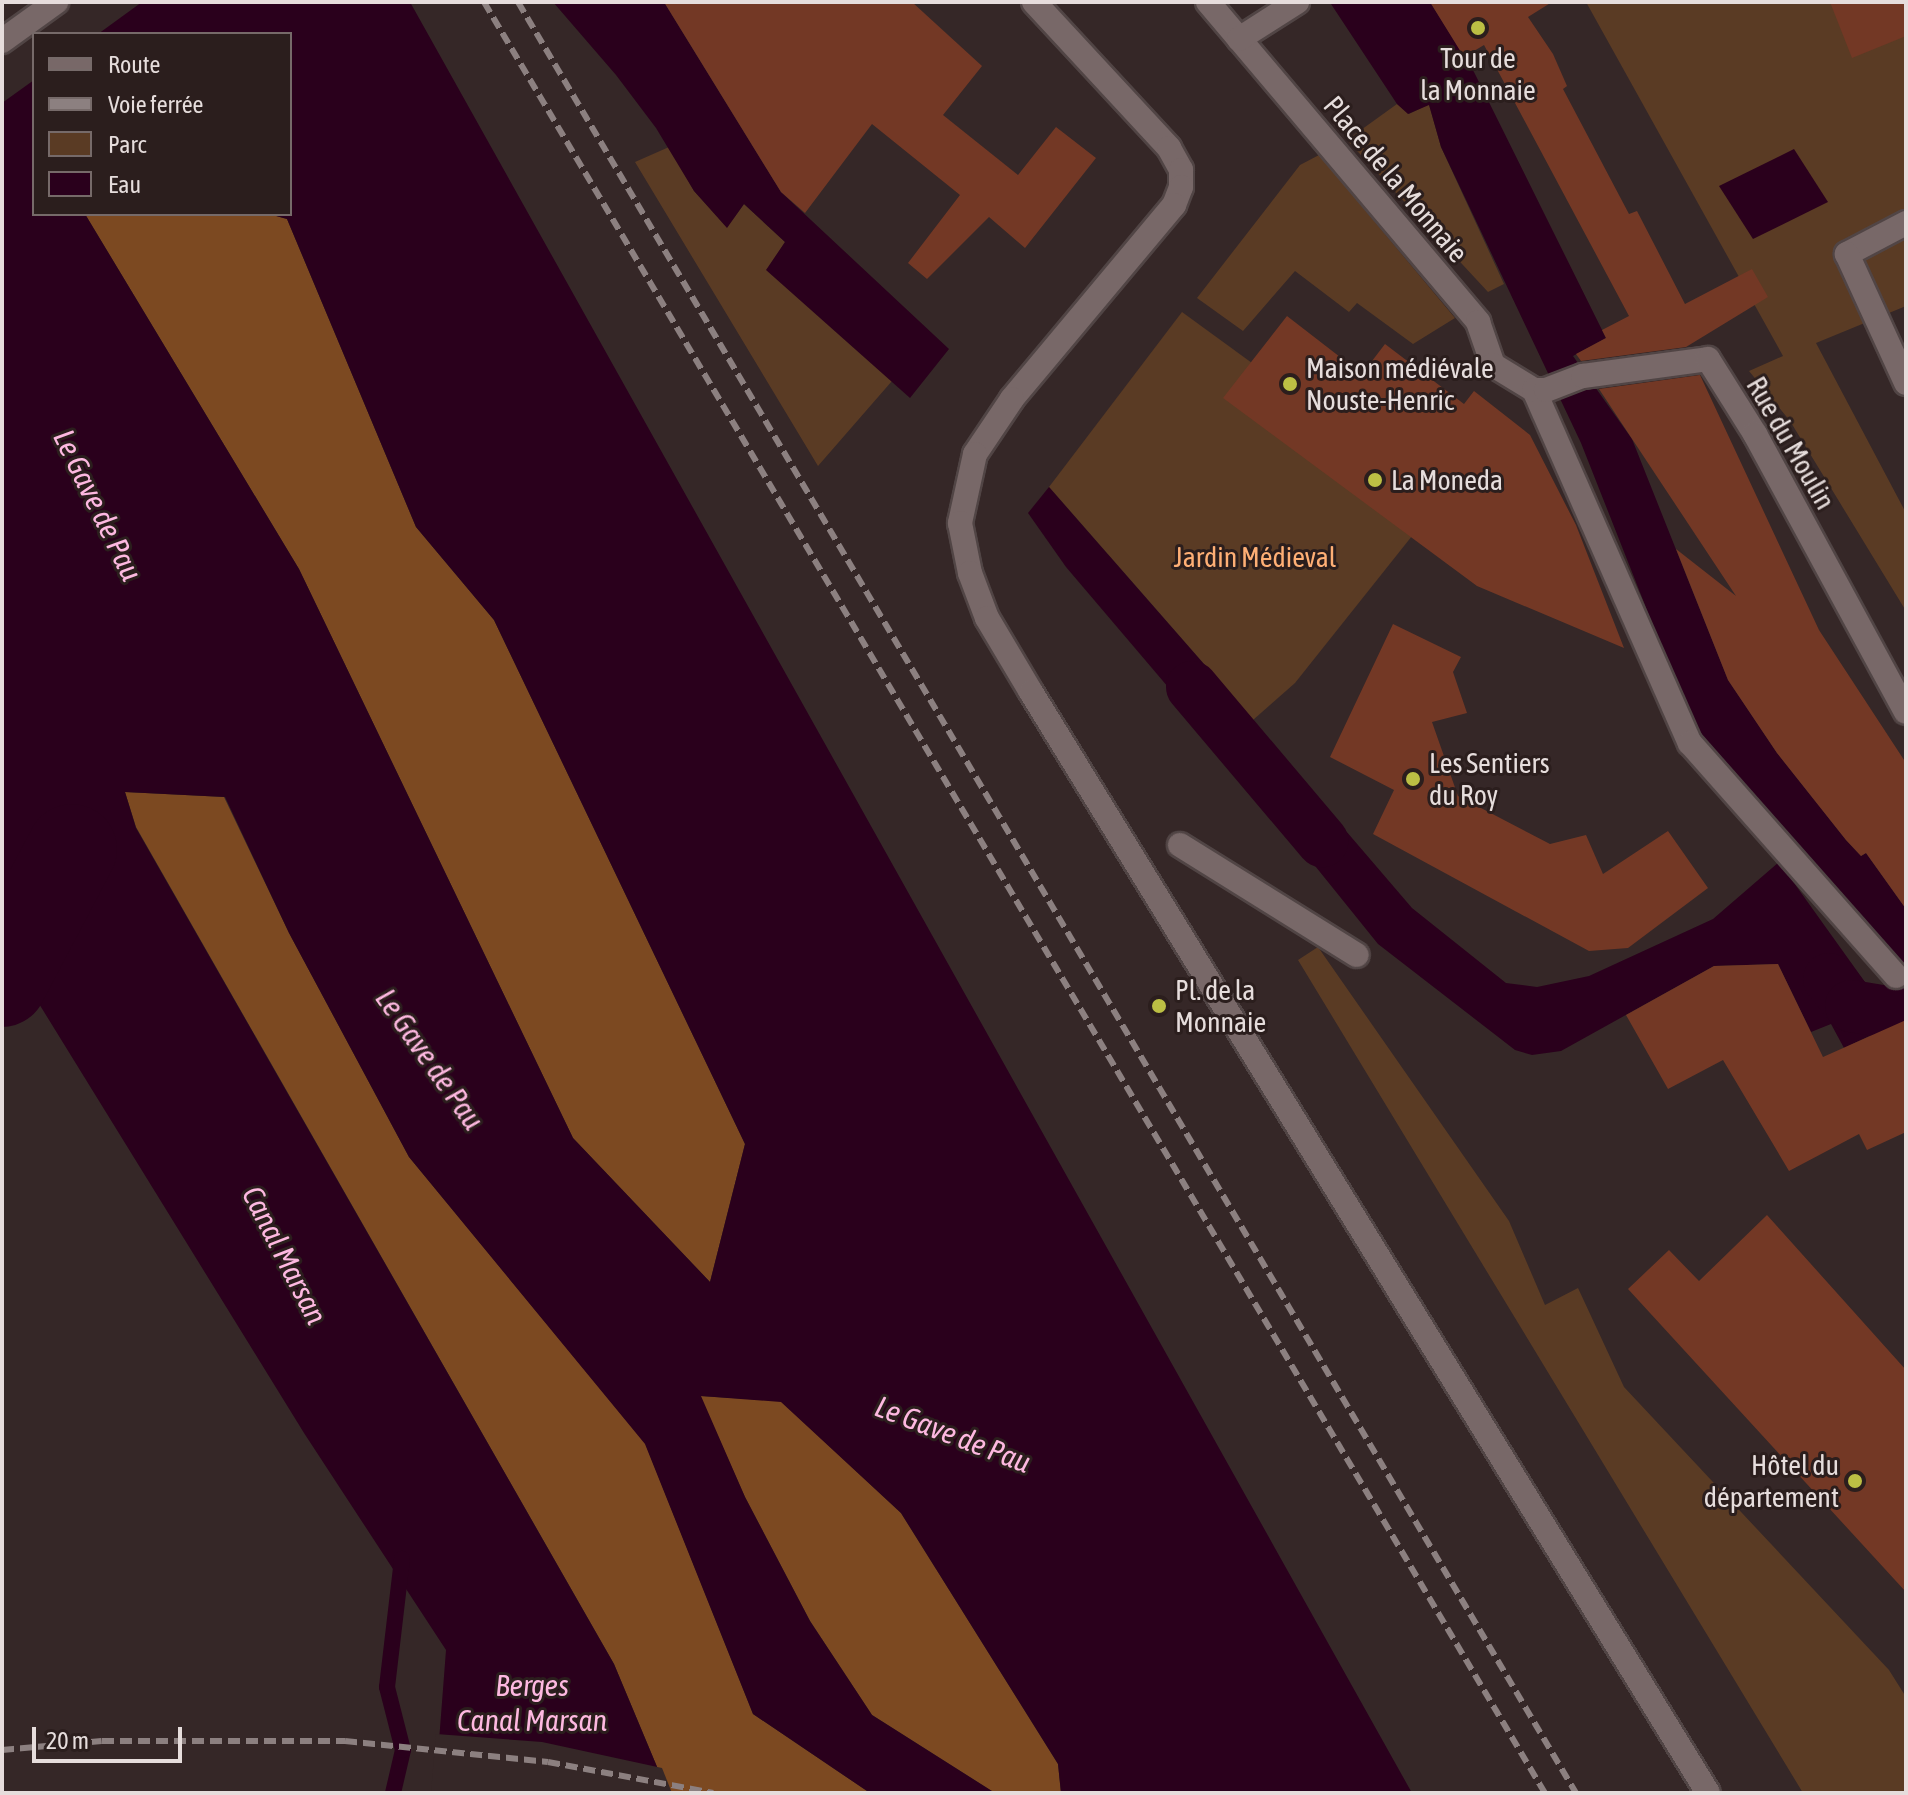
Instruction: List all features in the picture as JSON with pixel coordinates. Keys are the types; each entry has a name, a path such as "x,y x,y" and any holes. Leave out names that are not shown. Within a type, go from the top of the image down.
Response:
{"main road":[{"path":"2,41 56,2"},
{"path":"1034,2 1169,148 1181,170 1174,205 1012,399 975,454 960,523 970,573 987,618 1708,1793"},
{"name":"Place de la Monnaie","path":"1208,2 1478,322 1493,365 1544,389"},
{"path":"1239,39 1297,2"},
{"path":"1906,223 1847,254 1873,319 1906,383"},
{"name":"Rue du Moulin","path":"1544,389 1583,376 1708,359 1755,434 1906,712"},
{"path":"1544,389 1690,743 1896,976"},
{"path":"1180,845 1357,955"}],"green space":[{"path":"1586,2 1906,2 1906,306 1816,343 1906,513 1906,611 1790,421 1749,371 1783,356"},
{"path":"1397,104 1409,114 1429,104 1441,147 1504,284 1488,292 1347,140"},
{"path":"669,147 694,191 727,227 744,204 785,242 767,270 892,381 818,466 635,162"},
{"path":"1319,155 1455,318 1413,344 1357,303 1349,312 1295,271 1243,331 1197,298 1300,165"},
{"name":"Jardin Médieval","path":"1182,312 1252,363 1412,536 1295,683 1253,720 1049,487"},
{"path":"1318,947 1509,1221 1545,1305 1578,1288 1624,1387 1889,1670 1906,1697 1906,1793 1803,1793 1298,960"}],"shaded area":[{"path":"86,216 276,216 287,219 416,527 494,620 745,1144 710,1282 573,1138 299,569"},
{"path":"125,792 224,797 289,933 409,1157 645,1443 753,1714 870,1793 668,1793 614,1664 136,827"},
{"path":"700,1396 781,1401 901,1513 1058,1764 1061,1793 995,1793 872,1715 810,1621 745,1497"}],"water":[{"path":"2,2 410,2 1412,1793 1061,1793 1058,1764 901,1513 781,1402 701,1396 745,1497 810,1621 872,1715 995,1793 870,1793 753,1714 645,1444 409,1157 289,933 225,797 125,792 136,828 614,1664 668,1793 435,1793 446,1650 304,1433 20,973 2,929","holes":["32,32 292,32 292,216 276,216 287,219 416,527 494,620 745,1144 710,1282 573,1138 299,569 86,216 32,216"]},
{"path":"553,2 664,2 781,192 949,349 910,398 766,270 785,242 744,204 727,228 694,191 656,128 616,75"},
{"path":"1430,2 1474,72 1606,338 1573,356 1632,439 1728,680 1777,753 1846,840 1861,856 1866,853 1906,909 1906,971 1694,729 1581,443 1441,147 1429,105 1408,114 1397,104 1331,4"},
{"path":"1794,149 1828,202 1753,239 1719,186"},
{"path":"1049,487 1253,720 1225,754 1066,567 1028,513"},
{"path":"1292,768 1412,908 1506,983 1537,987 1589,976 1713,919 1779,862 1895,1024 1844,1048 1831,1024 1811,1032 1778,964 1714,966 1561,1051 1532,1055 1515,1050 1378,944 1262,800"}],"pier":[{"path":"2,2 142,2 101,32 32,32 32,81 2,103"},
{"path":"436,1734 542,1742 662,1768 672,1793 431,1793"}],"building":[{"path":"664,2 912,2 982,66 943,115 1018,175 1056,127 1096,158 1025,248 989,217 927,279 908,263 960,195 872,124 805,213 781,192"},
{"path":"1430,2 1552,2 1528,17 1553,54 1567,86 1563,89 1629,214 1637,211 1685,304 1752,269 1768,297 1686,347 1581,361 1576,354 1606,338 1602,330 1629,316 1484,45 1464,57"},
{"path":"1830,2 1906,2 1906,36 1852,58"},
{"path":"1287,316 1362,374 1385,344 1464,404 1474,391 1530,435 1576,525 1624,648 1477,586 1223,398"},
{"path":"1700,375 1819,630 1906,763 1906,909 1866,853 1861,856 1846,840 1777,753 1728,680 1676,549 1736,596 1599,389"},
{"name":"Les Sentiers du Roy","path":"1393,624 1461,657 1453,672 1467,713 1432,722 1458,796 1550,844 1586,835 1603,874 1668,831 1708,888 1628,948 1589,951 1373,834 1394,790 1330,757"},
{"path":"1778,964 1823,1057 1906,1020 1906,1132 1867,1150 1859,1134 1789,1171 1723,1060 1668,1089 1626,1015 1714,966"},
{"name":"Hôtel du département","path":"1767,1215 1906,1370 1906,1592 1628,1289 1669,1250 1699,1281"}],"waterway":[{"path":"1192,687 1322,841"},
{"path":"2,982 72,849"},
{"path":"1829,979 1851,1006 1900,1014"},
{"path":"393,1793 403,1750 387,1687 402,1559"}],"railway":[{"path":"484,2 1545,1793"},
{"path":"518,2 1576,1793"},
{"path":"2,1750 102,1741 345,1741 548,1762 713,1793"}],"place":[{"name":"Tour de la Monnaie","path":"1478,28"},
{"name":"Maison médiévale Nouste-Henric","path":"1290,384"},
{"name":"La Moneda","path":"1375,480"},
{"name":"Les Sentiers du Roy","path":"1413,779"},
{"name":"Pl. de la Monnaie","path":"1159,1006"},
{"name":"Hôtel du département","path":"1855,1481"}],"water label":[{"name":"Le Gave de Pau","path":"98,505"},
{"name":"Le Gave de Pau","path":"430,1059"},
{"name":"Canal Marsan","path":"285,1255"},
{"name":"Le Gave de Pau","path":"953,1434"},
{"name":"Berges Canal Marsan","path":"532,1702"}]}
